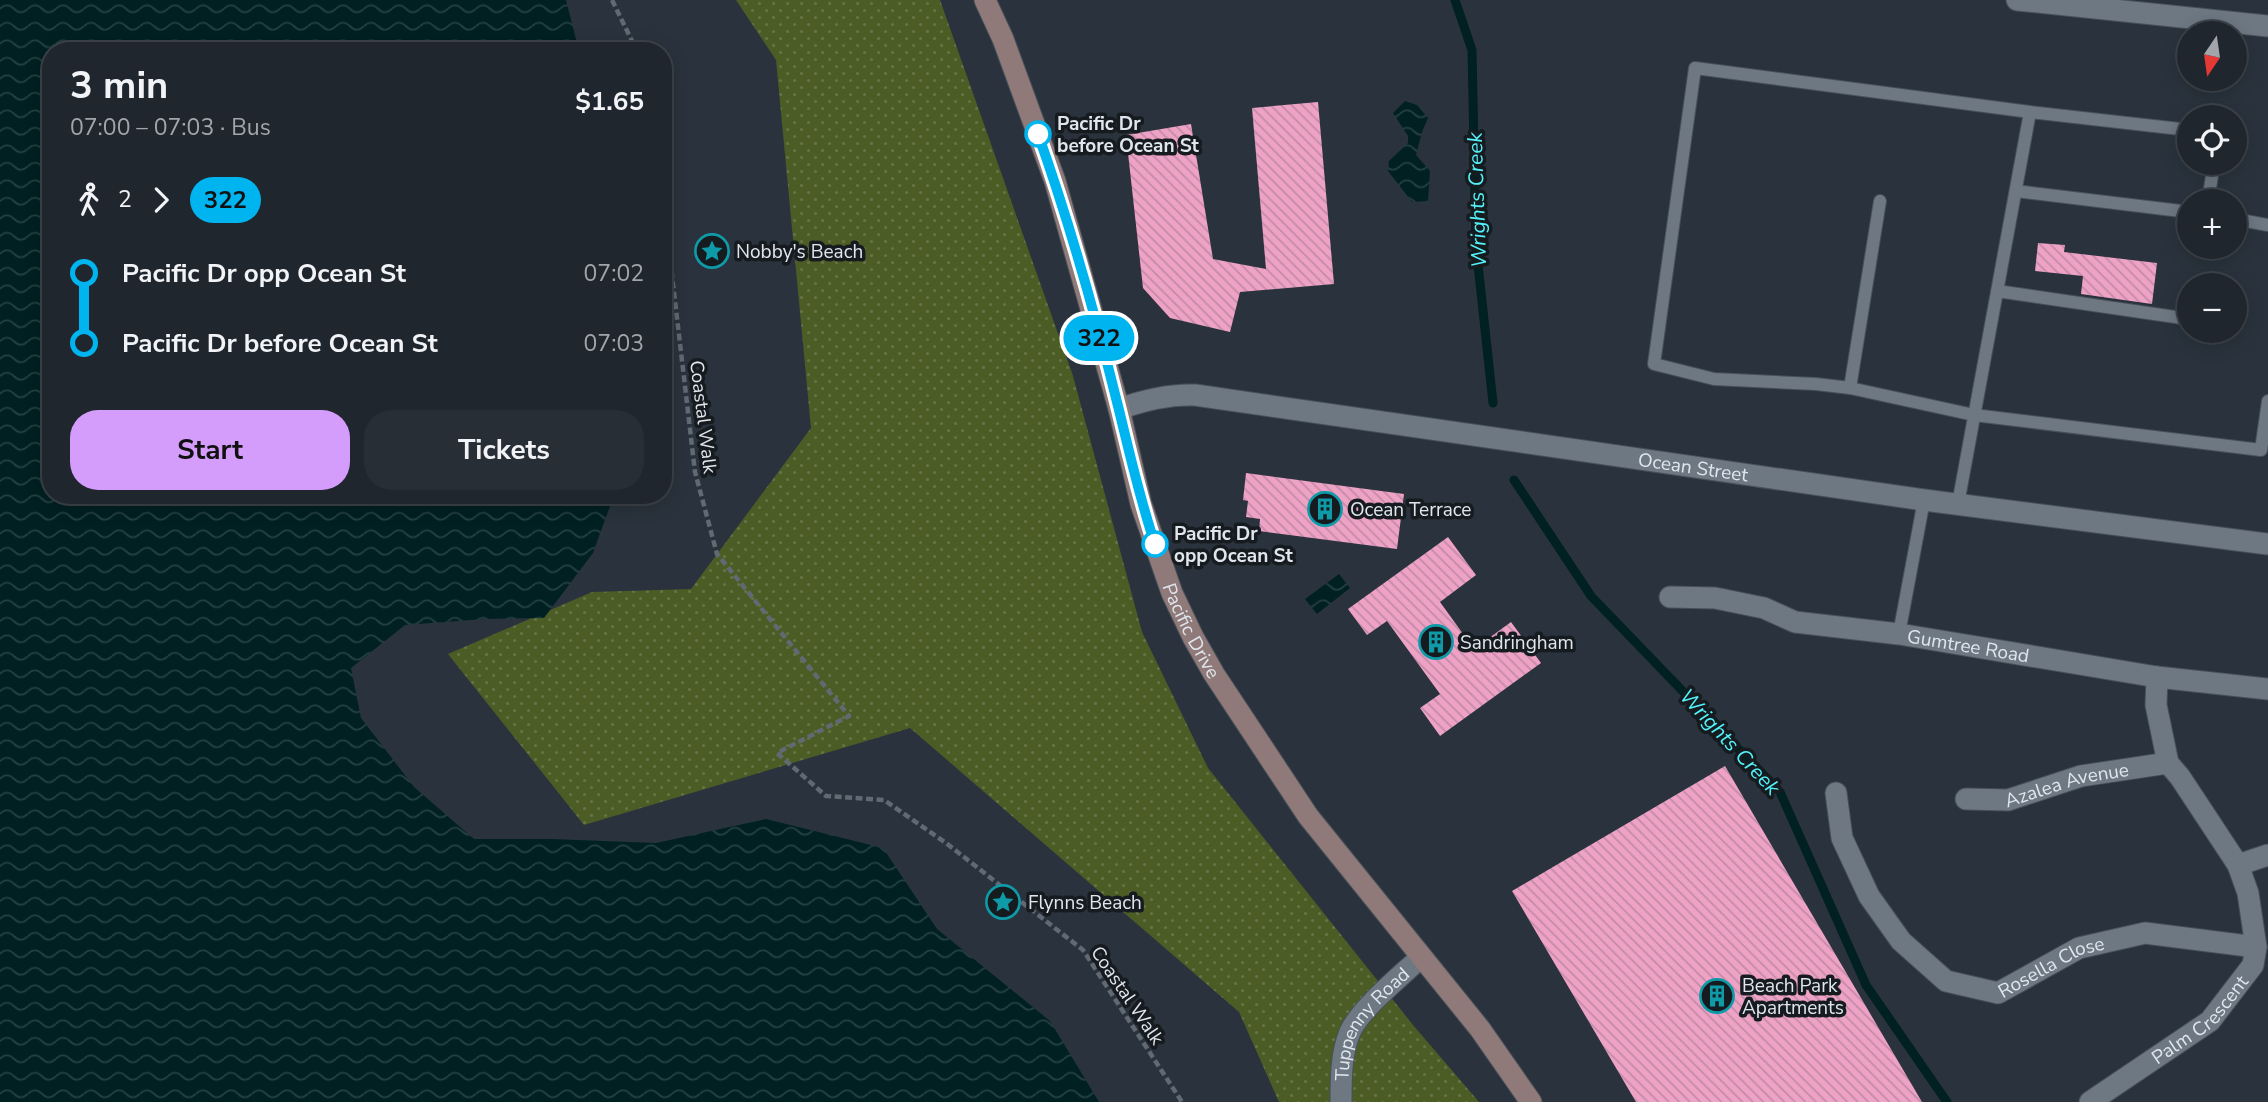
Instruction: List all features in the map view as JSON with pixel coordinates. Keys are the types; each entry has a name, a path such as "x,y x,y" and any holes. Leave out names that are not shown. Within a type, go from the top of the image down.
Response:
{"street":[{"name":"Pacific Drive","path":"985,0 1003,39 1055,181 1119,409 1141,504 1172,593 1193,637 1214,674 1308,817 1480,1029 1531,1102"},
{"path":"2017,0 2268,26"},
{"name":"Ocean Street","path":"1119,409 1146,399 1195,394 1924,500 2268,544"},
{"name":"Gumtree Road","path":"1670,597 1714,598 1764,608 1795,622 1899,634 2157,677 2268,689"},
{"name":"Palm Crescent","path":"2090,1102 2210,1021 2253,965 2256,947 2248,893 2238,865 2168,763 2156,705 2157,677"},
{"name":"Azalea Avenue","path":"1966,799 2008,800 2081,776 2168,763"},
{"name":"Rosella Close","path":"1836,793 1842,838 1869,896 1901,941 1946,981 1998,993 2079,948 2145,933 2256,947"},
{"path":"2238,865 2268,856"},
{"name":"Tuppenny Road","path":"1341,1102 1342,1065 1351,1030 1362,1015 1421,957"}],"lane":[{"path":"2177,129 1695,68 1654,364 1714,379 1850,388 1974,415 2261,450 2268,401"},
{"path":"1958,504 2030,112"},
{"path":"2016,191 2177,211"},
{"path":"1850,388 1880,201"},
{"path":"2247,221 2268,225"},
{"path":"1997,291 2177,317"},
{"path":"1899,634 1924,500"}],"path":[{"path":"612,0 633,42"},
{"name":"Coastal Walk","path":"672,275 695,472 717,554 849,716 778,753 826,796 884,800 946,843 1083,950 1182,1102"}],"green space":[{"path":"736,0 940,0 1073,376 1142,632 1208,768 1413,1025 1479,1102 1279,1102 1239,1012 910,728 584,825 448,654 592,592 691,589 811,428 776,60"}],"water":[{"path":"0,0 566,0 577,42 42,42 42,504 611,504 593,553 544,618 405,625 351,668 361,718 414,787 474,839 656,843 766,819 883,848 937,929 1050,1021 1099,1102 0,1102"},
{"path":"1405,101 1417,105 1428,118 1416,155 1430,171 1428,201 1412,202 1388,171 1389,161 1408,143 1408,136 1393,113"},
{"path":"1339,574 1350,588 1317,614 1305,599"}],"building":[{"path":"1318,102 1334,284 1240,292 1230,332 1170,318 1143,288 1126,135 1191,124 1213,259 1266,269 1252,108"},
{"path":"2038,243 2065,245 2064,252 2157,263 2152,304 2081,294 2083,276 2035,271"},
{"name":"Ocean Terrace","path":"1246,473 1404,494 1397,549 1259,531 1260,519 1246,517 1248,501 1243,500"},
{"name":"Sandringham","path":"1448,537 1476,575 1440,602 1474,649 1511,622 1541,663 1440,736 1420,708 1440,694 1387,621 1367,635 1348,609"},
{"name":"Beach Park Apartments","path":"1725,766 1922,1102 1636,1102 1512,891"}],"waterway":[{"name":"Wrights Creek","path":"1455,0 1472,50 1476,246 1493,403"},
{"name":"Wrights Creek","path":"1514,480 1591,596 1780,792 1866,985 1947,1102"}],"bus line":[{"name":"322","path":"1038,134 1055,181 1119,409 1141,504 1155,544"}],"place":[{"name":"Pacific Dr before Ocean St","path":"1038,134"},
{"name":"Nobby's Beach","path":"712,251"},
{"name":"Ocean Terrace","path":"1325,509"},
{"name":"Pacific Dr opp Ocean St","path":"1155,544"},
{"name":"Sandringham","path":"1436,642"},
{"name":"Flynns Beach","path":"1003,902"},
{"name":"Beach Park Apartments","path":"1717,996"}]}
